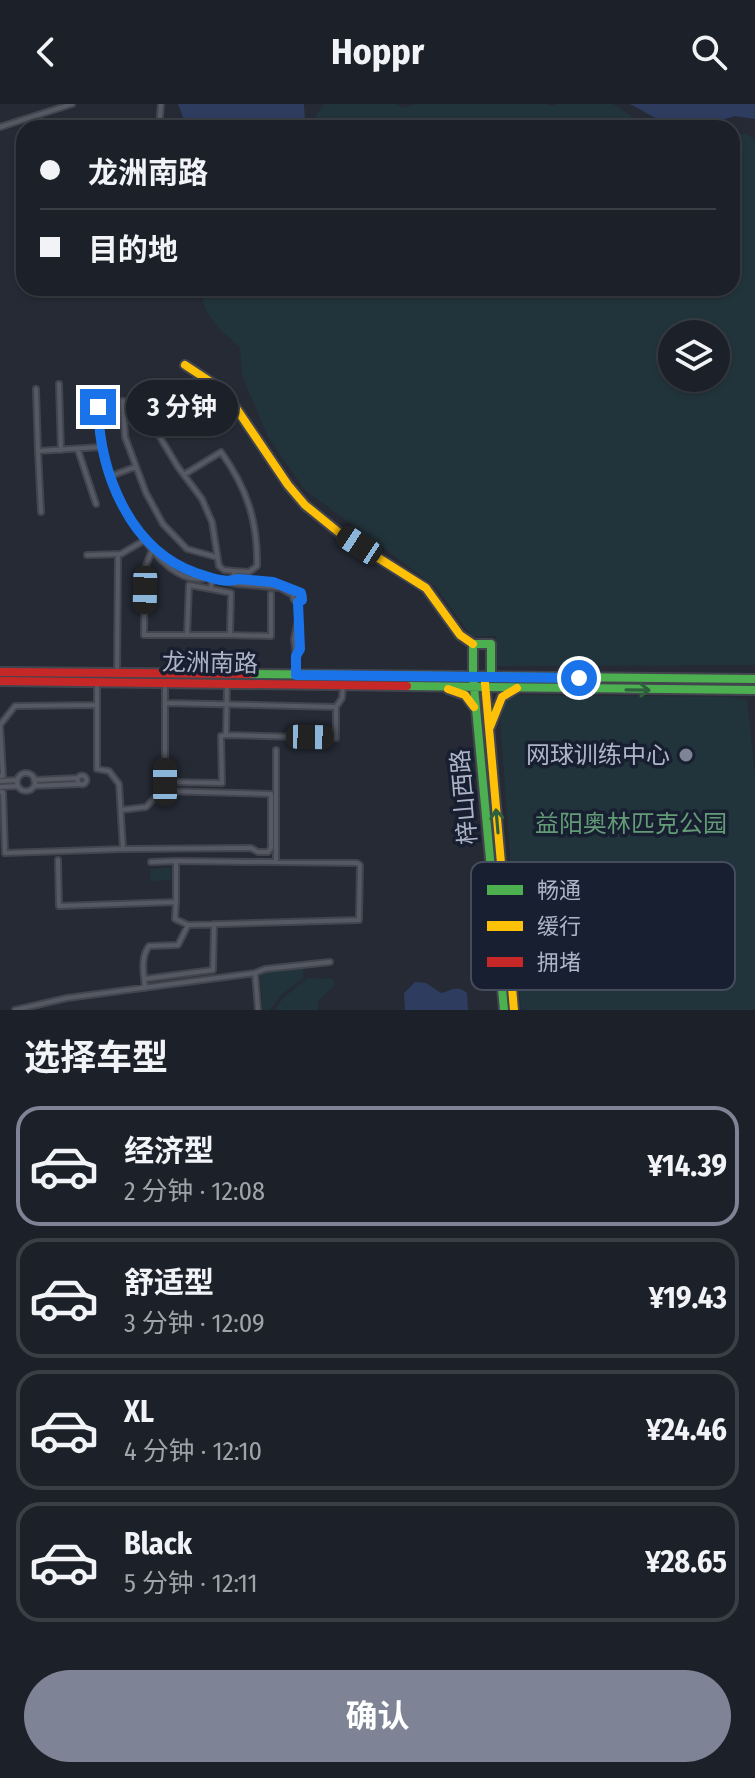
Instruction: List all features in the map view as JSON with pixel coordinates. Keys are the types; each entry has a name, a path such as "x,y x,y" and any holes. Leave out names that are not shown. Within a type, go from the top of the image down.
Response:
{"main road":[{"path":"185,365 220,388 230,399 278,472 305,505 342,535 426,588 460,635 473,644"},
{"name":"梓山西路","path":"491,862 473,644 491,644 487,680 489,730 501,862"},
{"name":"龙洲南路","path":"0,672 296,675 474,681"},
{"path":"754,679 755,698"},
{"name":"龙洲南路","path":"0,681 433,685 487,680 754,679"},
{"name":"龙洲南路","path":"487,680 522,687 755,690"},
{"path":"433,685 465,695 477,712"},
{"path":"489,730 502,697 522,687"},
{"name":"梓山西路","path":"502,990 504,1010"},
{"name":"梓山西路","path":"512,990 514,1010"}],"street":[{"path":"22,120 72,104"},
{"path":"59,384 61,450"},
{"path":"36,389 41,512"},
{"path":"123,401 125,437 135,467 163,524 187,549 216,557"},
{"path":"98,407 102,447 111,476 128,514 146,542 171,567 200,580 209,578"},
{"path":"158,434 185,474 202,499 212,522 219,566 224,570 249,572 257,566 254,519 236,473 221,452 185,474"},
{"path":"38,451 102,447"},
{"path":"78,450 96,504"},
{"path":"111,476 135,467"},
{"path":"87,555 118,554 146,542"},
{"path":"146,542 173,562 209,578 273,582 302,596 298,602 294,639 296,675"},
{"path":"152,550 145,568 144,635 271,636 271,594"},
{"path":"117,673 118,554"},
{"path":"233,581 234,571"},
{"path":"209,578 211,589"},
{"path":"187,635 189,585 231,593 230,635"},
{"path":"97,682 97,769"},
{"path":"165,683 165,782 222,783 221,736 336,738 336,707 342,698 343,685"},
{"path":"226,735 227,683"},
{"path":"166,703 336,707"},
{"path":"97,705 15,706 0,725 5,853 251,848 268,852 271,848 271,794 161,791 146,807 121,810"},
{"path":"276,750 276,862"},
{"path":"18,783 25,791 34,783 86,783 86,778 97,769 109,771 119,784 123,849"},
{"path":"2,784 18,783 26,774 34,783"},
{"path":"58,860 59,906 176,902"},
{"path":"151,862 176,861 276,862 360,865 359,920 188,925 175,919 176,861"},
{"path":"144,979 213,970 214,924"},
{"path":"145,988 145,950 149,946 178,945 188,925"},
{"path":"15,1010 67,998 330,962"},
{"path":"255,973 258,1010"}],"green space":[{"path":"324,104 396,104 402,108 416,104 613,104 637,120 316,120"},
{"path":"745,133 755,140 755,665 496,666 496,636 472,637 436,587 304,489 268,437 242,375 240,347 220,328 204,306 202,296 740,296 740,134"},
{"name":"益阳奥林匹克公园","path":"519,695 731,697 747,700 755,775 755,1010 521,1010 520,990 735,990 735,862 510,862 500,716 506,701"},
{"path":"171,868 172,880 151,881 150,869"},
{"path":"303,967 303,978 281,995 270,1010 263,1010 260,976 265,971"},
{"path":"308,978 333,979 335,985 318,1001 318,1010 275,1010 283,998"}],"water":[{"path":"178,104 304,104 305,120 184,120"},
{"path":"630,104 755,104 755,119 735,116 722,120 659,120"},
{"path":"415,982 426,983 441,993 463,990 467,993 468,1010 405,1010 404,993"}],"traffic: fast":[{"path":"490,862 473,676 473,644 491,644 491,677"},
{"path":"250,674 755,679"},
{"path":"407,686 755,690"},
{"path":"502,990 504,1010"}],"traffic: slow":[{"path":"185,365 220,388 230,399 305,505 342,535 426,588 460,635 473,644"},
{"path":"485,683 501,862"},
{"path":"490,727 502,697 517,688"},
{"path":"448,689 465,695 474,707"},
{"path":"512,990 514,1010"}],"traffic: jam":[{"path":"0,672 250,674"},
{"path":"0,681 407,686"}],"place":[{"name":"网球训练中心","path":"686,755"}],"route":[{"path":"98,407 102,447 109,472 128,514 148,543 173,562 207,578 273,582 301,593 302,600 298,602 300,649 296,656 296,675 579,678"}]}
